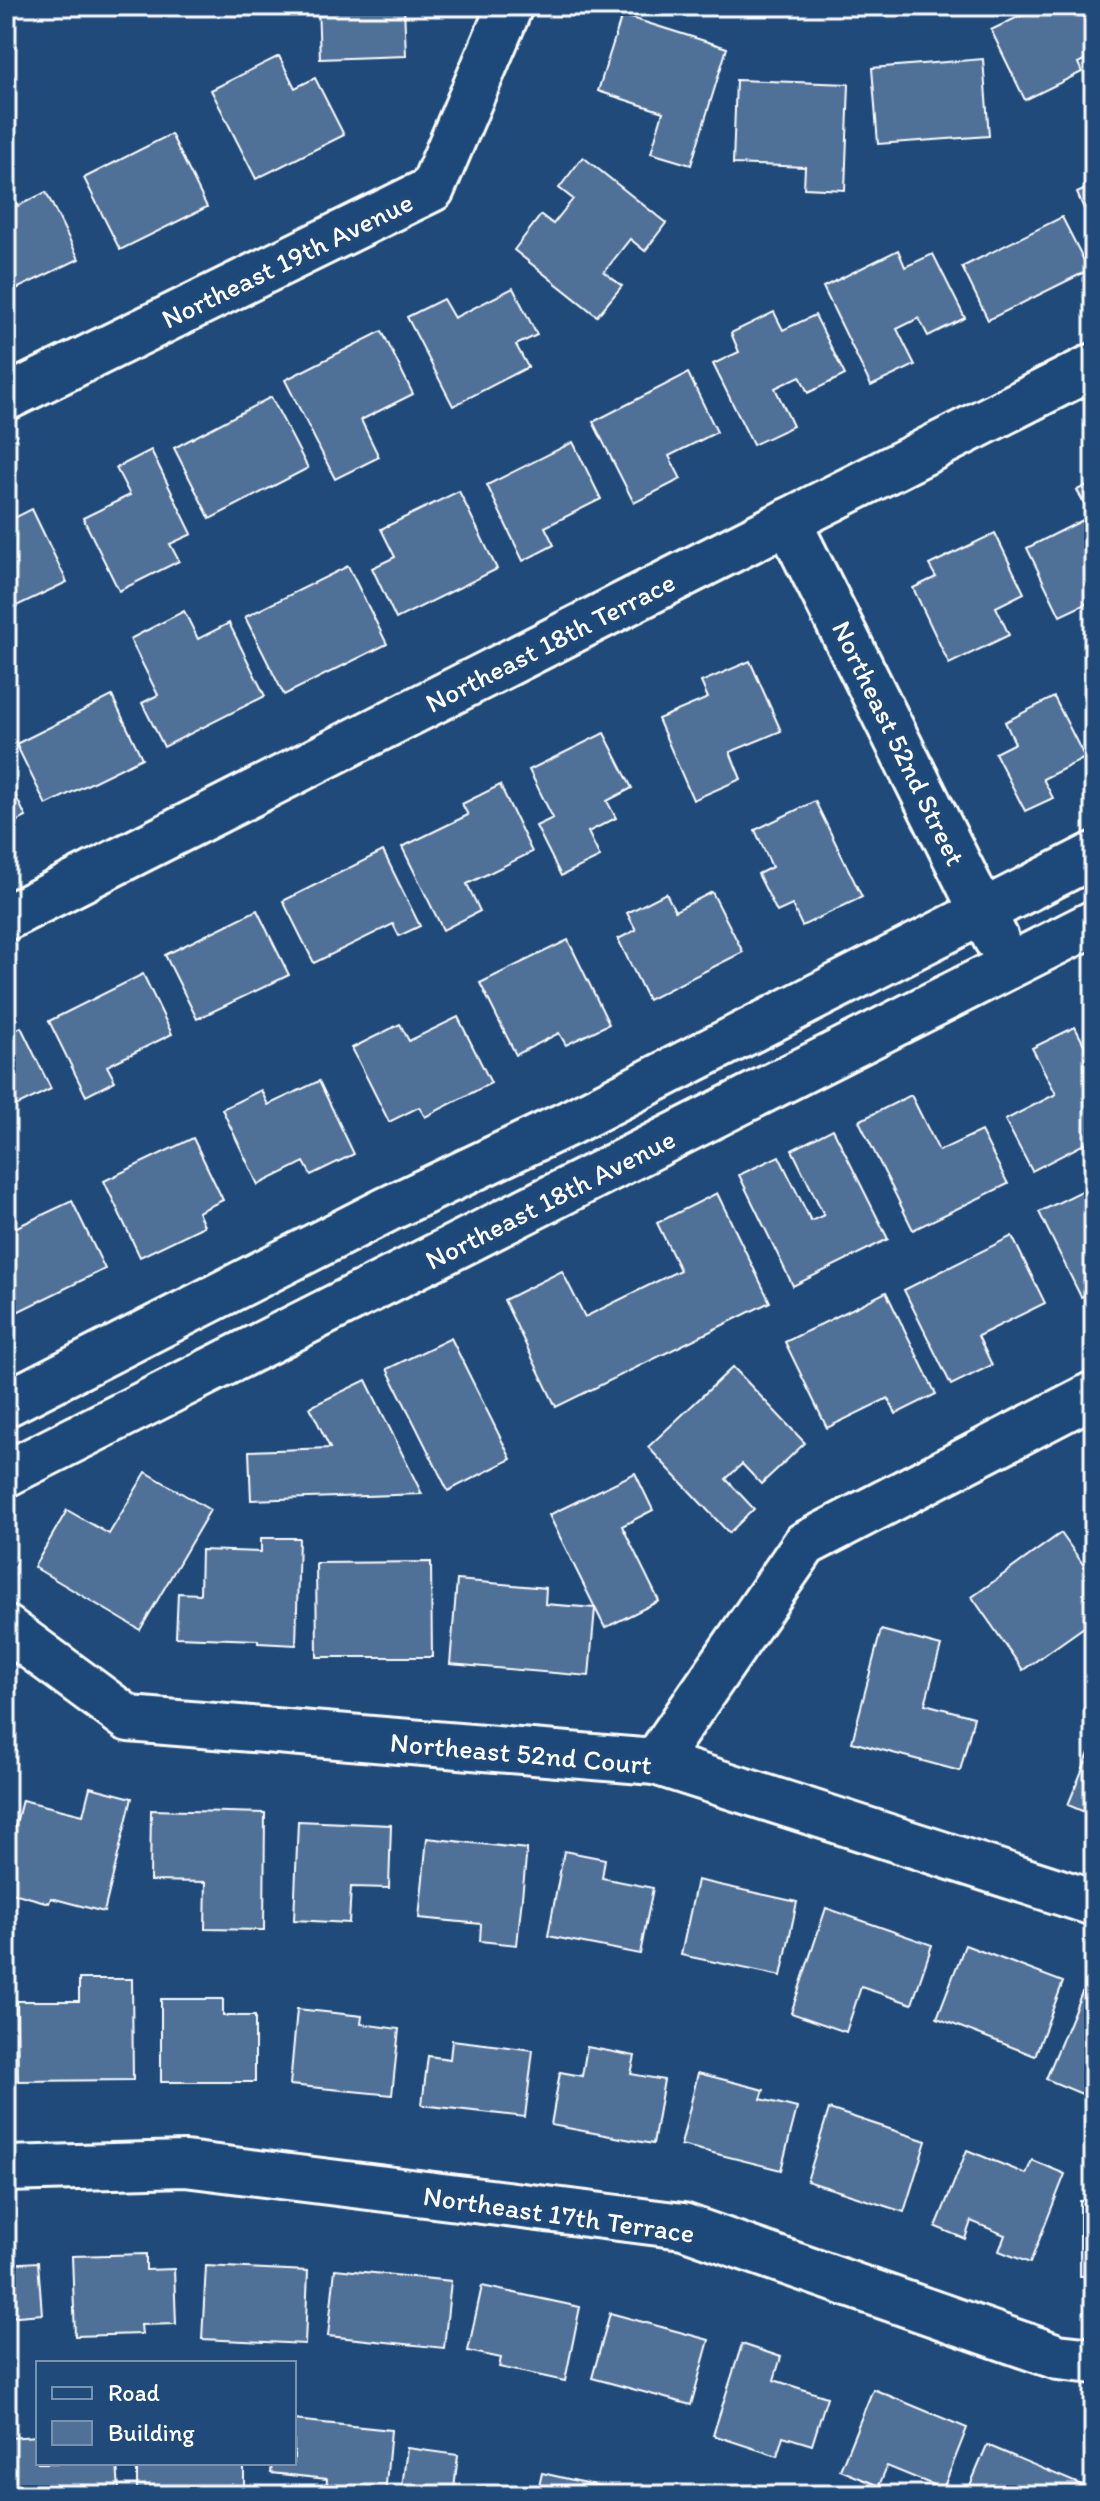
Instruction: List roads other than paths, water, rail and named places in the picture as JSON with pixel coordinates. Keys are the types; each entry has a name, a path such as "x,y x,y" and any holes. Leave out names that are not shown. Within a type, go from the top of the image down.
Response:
{"street":[{"name":"Northeast 19th Avenue","path":"6,398 432,189 510,6"},
{"name":"Northeast 18th Terrace","path":"6,918 1094,366"},
{"name":"Northeast 52nd Street","path":"788,521 1010,966"},
{"path":"6,1404 388,1209 569,1123 1094,855"},
{"name":"Northeast 18th Avenue","path":"6,1474 1094,923"},
{"path":"655,1762 805,1544 1094,1394"},
{"name":"Northeast 52nd Court","path":"6,1628 129,1719 655,1762 1094,1903"},
{"name":"Northeast 17th Terrace","path":"6,2169 185,2164 683,2226 1058,2357 1094,2361"}]}
